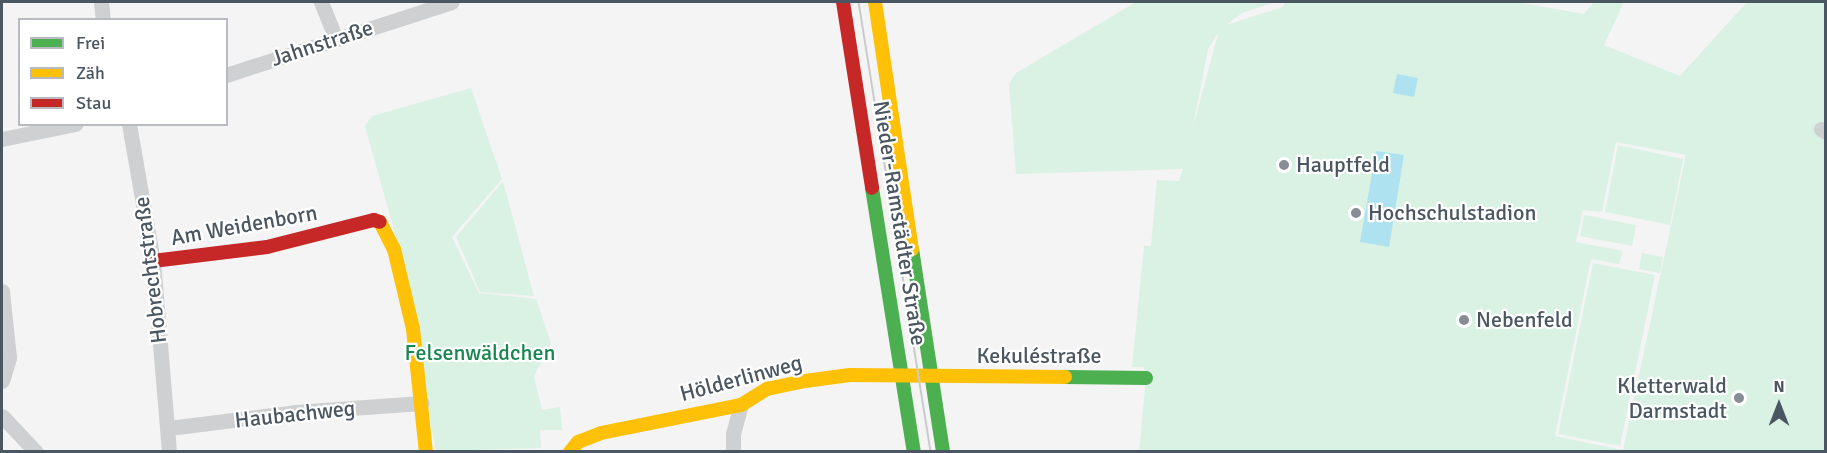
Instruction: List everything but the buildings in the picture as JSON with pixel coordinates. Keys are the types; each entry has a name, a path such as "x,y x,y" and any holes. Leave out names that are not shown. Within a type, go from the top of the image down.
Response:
{"street":[{"path":"101,2 104,18"},
{"path":"321,2 335,38"},
{"name":"Jahnstraße","path":"228,74 452,2"},
{"name":"Nieder-Ramstädter Straße","path":"843,2 914,452"},
{"name":"Nieder-Ramstädter Straße","path":"875,2 943,452"},
{"path":"2,139 65,126"},
{"name":"Hobrechtstraße","path":"129,126 153,261 170,452"},
{"name":"Am Weidenborn","path":"153,261 267,247 378,221 388,229 406,296 422,403"},
{"path":"2,291 9,358 2,381"},
{"name":"Hölderlinweg","path":"570,452 578,442 601,433 741,405 767,389 805,381 850,375 931,377"},
{"name":"Kekuléstraße","path":"931,377 1146,378"},
{"path":"422,403 426,452"},
{"name":"Haubachweg","path":"169,428 295,412 422,403"},
{"path":"733,452 733,434 741,405"},
{"path":"2,416 36,452"}],"green space":[{"path":"1136,2 1275,2 1242,13 1226,25 1283,7 1285,2 1517,2 1584,14 1594,2 1624,2 1604,45 1680,76 1747,2 1825,2 1825,451 1139,451 1146,378 1144,367 1132,367 1144,246 1151,246 1157,180 1179,181 1183,169 1016,174 1009,84 1016,73","holes":["1218,34 1193,127 1208,49","1616,142 1686,155 1623,450 1555,436 1591,259 1619,264 1623,251 1576,242 1583,210 1602,212"]},
{"name":"Felsenwäldchen","path":"471,88 502,179 452,237 479,293 536,299 551,344 534,376 542,410 560,407 562,430 540,430 541,448 436,451 399,248 365,126 372,116"},
{"path":"1618,145 1683,159 1670,225 1605,212"},
{"path":"503,181 534,296 480,292 456,237"},
{"path":"1584,215 1636,225 1632,246 1580,236"},
{"path":"1642,253 1663,257 1660,273 1639,269"},
{"path":"1593,263 1655,275 1620,446 1558,434"}],"water":[{"path":"1397,74 1418,78 1414,97 1393,93"},
{"path":"1376,151 1404,155 1389,247 1360,242"}],"tram line":[{"path":"859,2 931,452"}],"traffic: fast":[{"path":"872,188 914,452"},
{"path":"912,249 943,452"},
{"path":"1065,377 1146,378"}],"traffic: slow":[{"path":"875,2 912,249"},
{"path":"380,222 394,249 413,329 426,452"},
{"path":"570,452 578,442 601,433 741,405 767,389 805,381 850,375 1065,377"}],"traffic: jam":[{"path":"843,2 872,188"},
{"path":"153,261 267,247 374,220 380,222"}],"place":[{"name":"Hauptfeld","path":"1284,165"},
{"name":"Hochschulstadion","path":"1356,213"},
{"name":"Nebenfeld","path":"1464,320"},
{"name":"Kletterwald Darmstadt","path":"1739,398"}]}
